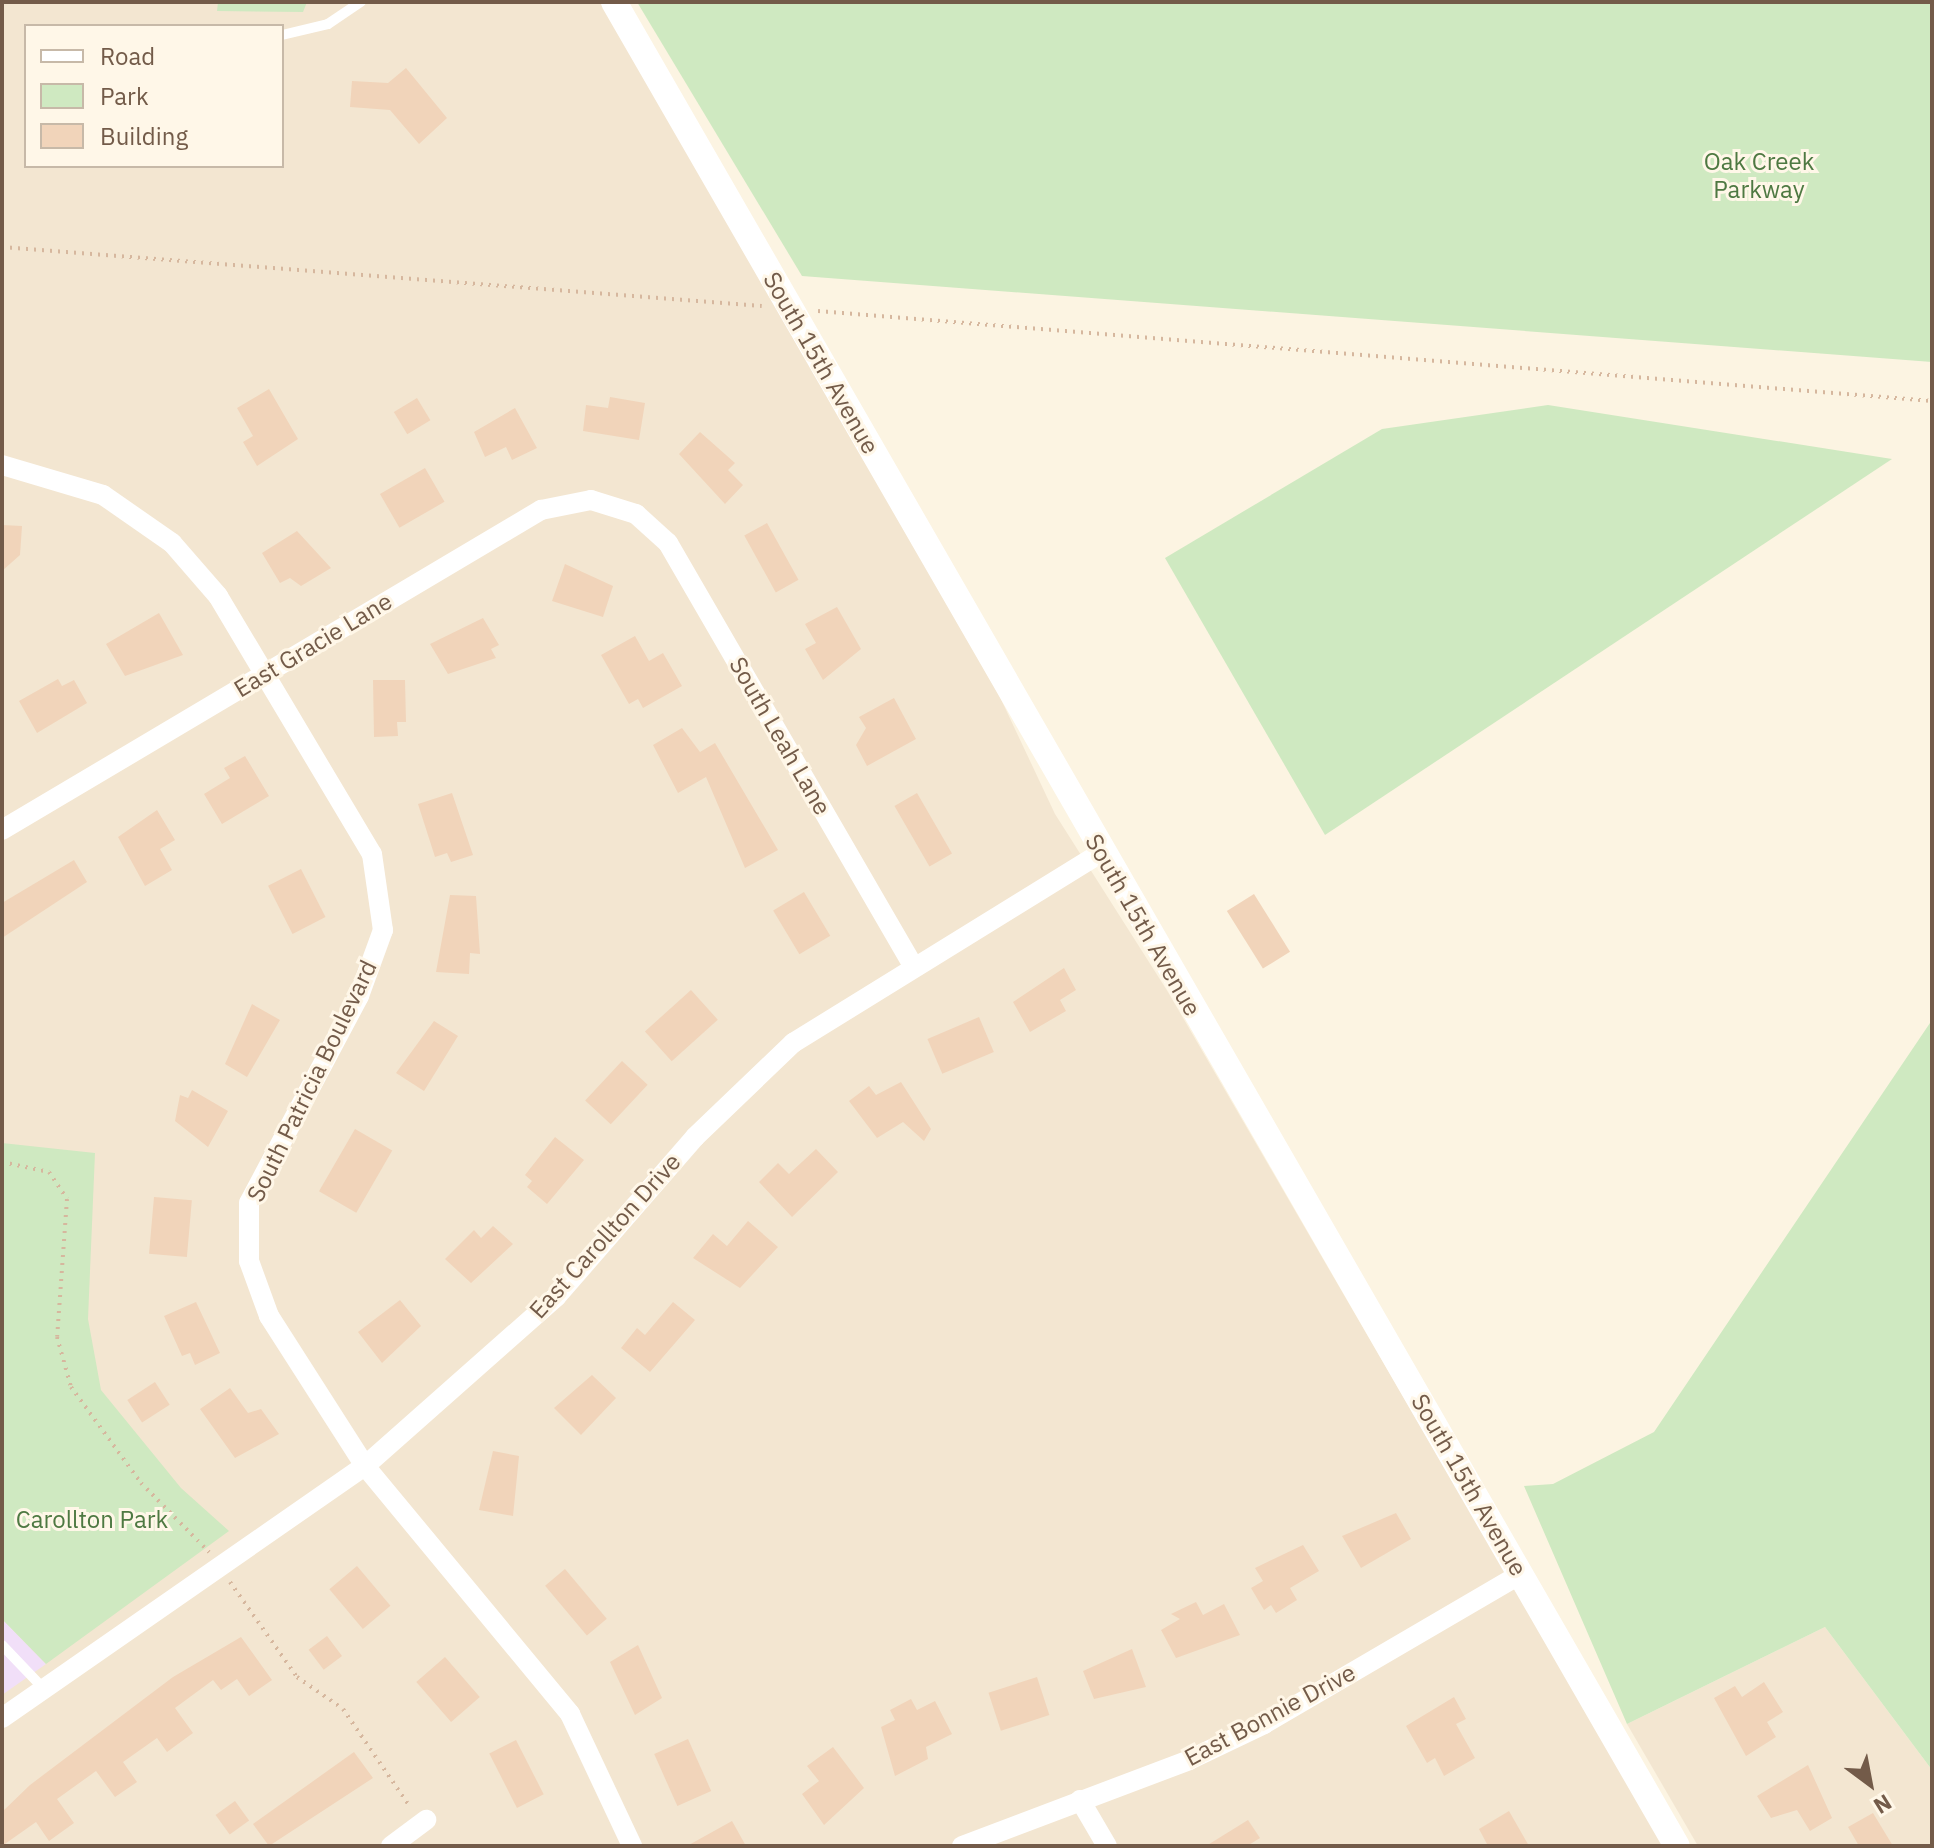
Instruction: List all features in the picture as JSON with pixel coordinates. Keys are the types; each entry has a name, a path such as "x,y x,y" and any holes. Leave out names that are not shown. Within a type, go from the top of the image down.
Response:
{"street":[{"name":"South 15th Avenue","path":"614,2 1101,853 1677,1846"},
{"name":"South Patricia Boulevard","path":"2,465 103,495 172,543 218,596 372,854 383,930 359,996 249,1203 249,1261 269,1316 365,1466 570,1714 632,1846"},
{"name":"East Gracie Lane","path":"2,830 541,510 591,500 636,514"},
{"name":"South Leah Lane","path":"636,514 668,543 913,966"},
{"name":"East Carollton Drive","path":"2,1718 365,1466 556,1297 695,1137 793,1043 913,966 1101,853"},
{"name":"East Bonnie Drive","path":"962,1846 1264,1724 1521,1574"},
{"path":"1080,1800 1107,1846"},
{"path":"391,1846 423,1822"}],"lane":[{"path":"284,35 328,24 361,2"},
{"path":"2,1645 44,1689"}],"path":[{"path":"2,247 772,307"},
{"path":"807,311 1932,401"},
{"path":"2,1162 45,1169 67,1199 57,1337 71,1387 141,1483 184,1519 297,1677 343,1709 423,1822"}],"shaded area":[{"path":"2,2 600,2 999,695 1055,814 1168,992 1664,1846 2,1846"},
{"path":"2,1619 46,1664 2,1695"},
{"path":"1825,1627 1932,1770 1932,1846 1698,1846 1627,1724"}],"green space":[{"path":"218,2 307,2 303,12 217,11"},
{"name":"Oak Creek Parkway","path":"637,2 1932,2 1932,362 802,276"},
{"path":"1548,405 1892,459 1325,835 1165,558 1382,429"},
{"path":"1932,1020 1932,1770 1825,1627 1627,1724 1524,1486 1553,1484 1654,1432"},
{"name":"Carollton Park","path":"2,1143 95,1153 88,1319 101,1390 181,1488 229,1531 46,1664 2,1619"}],"building":[{"path":"406,68 447,118 419,144 390,110 350,107 352,81 388,83"},
{"path":"269,389 298,439 257,466 243,442 253,436 237,408"},
{"path":"610,397 645,403 639,440 583,431 586,405 608,408"},
{"path":"417,398 430,420 407,434 394,412"},
{"path":"515,408 537,448 512,460 506,447 485,457 474,432"},
{"path":"700,432 735,463 728,470 743,485 725,504 679,454"},
{"path":"425,468 444,502 399,528 380,494"},
{"path":"767,523 799,580 776,592 744,536"},
{"path":"2,525 22,526 20,555 2,571"},
{"path":"297,531 331,568 301,586 290,578 280,583 262,553"},
{"path":"565,564 613,586 603,617 552,601"},
{"path":"837,607 861,649 823,680 805,649 816,643 805,624"},
{"path":"159,613 183,655 125,676 106,644"},
{"path":"483,618 499,645 491,649 496,658 448,674 430,644"},
{"path":"635,636 649,661 663,653 682,686 643,708 638,699 629,704 601,655"},
{"path":"58,679 62,686 74,680 87,703 37,733 19,701"},
{"path":"373,680 405,680 406,722 397,722 398,736 374,737"},
{"path":"894,698 916,739 867,766 856,745 866,728 859,717"},
{"path":"682,728 700,752 715,743 778,850 745,868 706,777 678,793 653,745"},
{"path":"245,756 269,796 222,824 204,794 230,778 224,768"},
{"path":"452,793 473,855 451,862 447,853 435,857 418,804"},
{"path":"917,793 952,854 929,867 894,806"},
{"path":"157,810 175,840 160,849 172,870 145,886 118,837"},
{"path":"74,860 87,882 2,938 2,903"},
{"path":"301,869 326,917 293,934 268,886"},
{"path":"804,892 830,936 799,954 773,911"},
{"path":"1254,894 1290,952 1263,969 1227,911"},
{"path":"450,895 476,896 480,954 470,953 469,974 436,972"},
{"path":"1064,968 1076,990 1060,1000 1066,1011 1030,1032 1013,1002"},
{"path":"691,990 718,1020 672,1061 645,1031"},
{"path":"252,1004 280,1020 247,1077 225,1064"},
{"path":"979,1017 994,1052 942,1074 927,1039"},
{"path":"434,1021 458,1036 424,1091 396,1073"},
{"path":"622,1061 648,1085 611,1124 585,1100"},
{"path":"901,1082 931,1129 924,1141 903,1122 877,1138 849,1101 869,1086 876,1095"},
{"path":"192,1090 228,1111 208,1147 175,1121 180,1095 188,1098"},
{"path":"355,1129 392,1150 356,1213 319,1191"},
{"path":"555,1137 584,1160 547,1204 527,1187 532,1181 525,1175"},
{"path":"816,1149 838,1172 792,1217 759,1182 778,1163 789,1174"},
{"path":"154,1197 192,1200 187,1257 149,1254"},
{"path":"748,1221 778,1247 740,1288 693,1258 713,1234 727,1246"},
{"path":"493,1226 513,1244 471,1283 445,1259 474,1230 481,1238"},
{"path":"400,1300 421,1326 382,1363 358,1332"},
{"path":"196,1302 220,1353 195,1365 190,1353 182,1356 164,1316"},
{"path":"673,1302 695,1320 650,1372 621,1348 637,1328 645,1335"},
{"path":"592,1375 616,1398 581,1435 554,1408"},
{"path":"155,1382 170,1405 142,1423 127,1400"},
{"path":"230,1388 248,1413 261,1409 279,1434 235,1458 200,1409"},
{"path":"493,1451 519,1456 513,1516 479,1510"},
{"path":"1396,1513 1411,1539 1361,1568 1342,1536"},
{"path":"1303,1545 1319,1571 1290,1588 1297,1600 1276,1613 1271,1605 1264,1610 1251,1588 1263,1581 1255,1568"},
{"path":"357,1566 390,1606 363,1629 329,1589"},
{"path":"565,1569 607,1619 587,1636 545,1586"},
{"path":"1196,1602 1203,1615 1224,1604 1240,1635 1176,1658 1161,1630 1180,1619 1171,1614"},
{"path":"327,1636 342,1656 324,1670 309,1650"},
{"path":"241,1637 272,1680 249,1696 237,1679 221,1690 213,1680 175,1708 193,1733 167,1752 157,1738 123,1762 137,1782 115,1797 96,1771 57,1799 74,1823 49,1841 36,1822 2,1846 2,1812 30,1785 173,1677"},
{"path":"638,1645 662,1698 635,1715 610,1662"},
{"path":"1132,1649 1146,1687 1094,1699 1083,1671"},
{"path":"445,1657 480,1697 451,1722 416,1682"},
{"path":"1037,1677 1049,1715 1001,1731 988,1693"},
{"path":"1764,1682 1783,1712 1767,1722 1776,1737 1746,1756 1714,1698 1735,1686 1742,1697"},
{"path":"1454,1697 1466,1719 1456,1724 1475,1758 1444,1776 1435,1758 1427,1763 1406,1726"},
{"path":"911,1699 917,1710 935,1701 952,1734 926,1747 928,1759 895,1776 881,1727 895,1720 890,1710"},
{"path":"688,1739 711,1791 677,1806 654,1754"},
{"path":"516,1740 544,1794 517,1808 489,1754"},
{"path":"833,1747 864,1788 824,1825 802,1794 819,1781 807,1766"},
{"path":"354,1752 373,1778 269,1846 253,1824"},
{"path":"1808,1765 1832,1818 1810,1831 1797,1810 1771,1818 1757,1796"},
{"path":"235,1801 249,1820 230,1835 216,1815"},
{"path":"1509,1811 1529,1846 1488,1846 1479,1829"},
{"path":"1873,1813 1893,1846 1859,1846 1848,1827"},
{"path":"1248,1820 1260,1838 1247,1846 1206,1846"},
{"path":"732,1821 746,1846 687,1846"}]}
